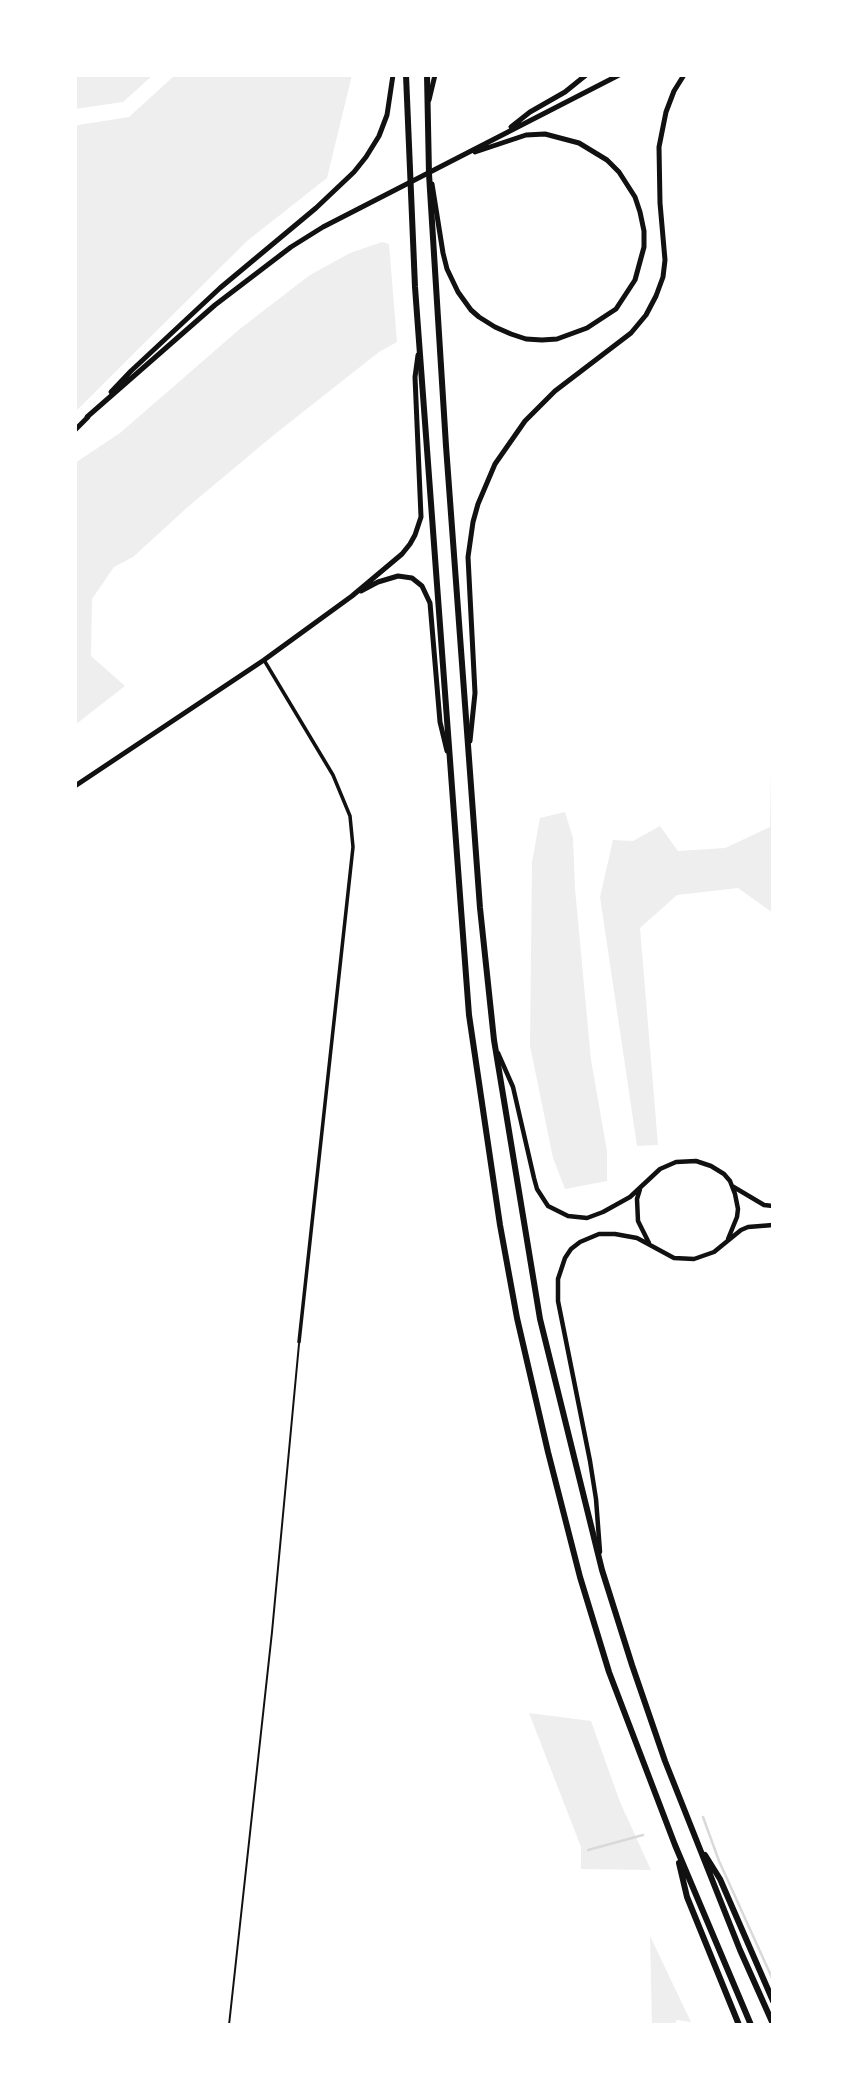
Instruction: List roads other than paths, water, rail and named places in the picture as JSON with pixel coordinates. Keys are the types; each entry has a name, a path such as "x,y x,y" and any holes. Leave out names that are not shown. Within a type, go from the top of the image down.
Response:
{"main road":[{"path":"75,430 131,371 210,297 316,208 354,172 379,136 387,115 393,75"},
{"path":"407,75 414,273 469,1015 500,1225 517,1318 548,1452 580,1577 609,1672 674,1845 751,2025"},
{"path":"427,75 429,174 446,446 480,908 494,1040 544,1338 600,1560 636,1677 664,1760 740,1950 773,2024"},
{"path":"428,106 435,75"},
{"path":"503,134 586,75"},
{"path":"88,417 188,328 254,274 323,227 619,75"},
{"path":"469,748 475,693 468,557 478,505 495,464 525,421 565,383 631,333 646,315 656,296 663,277 665,260 659,147 666,112 684,75"},
{"path":"429,174 447,269 458,292 479,317 511,334 542,340 557,339 587,328 615,309 635,280 644,247 644,231 635,197 619,172 607,160 579,143 545,134 526,135 467,154"},
{"path":"75,786 264,660 352,596 402,554 419,526 421,509 415,377 420,345"},
{"path":"352,596 378,582 398,576 412,578 422,586 430,603 440,722 449,759"},
{"path":"695,1838 720,1879 773,2001"},
{"path":"674,1845 687,1898 739,2025"}],"street":[{"path":"264,660 333,775 350,816 353,847 299,1342"},
{"path":"494,1040 513,1087 537,1189 548,1206 568,1216 587,1218 616,1205 640,1188 660,1168 691,1160 706,1163 727,1178 738,1209 735,1225 723,1245"},
{"path":"732,1186 764,1205 773,1206"},
{"path":"640,1188 637,1199 638,1222 651,1245"},
{"path":"600,1560 590,1461 560,1314 558,1279 565,1258 580,1242 599,1234 624,1235 651,1245 663,1254 684,1259 704,1257 748,1227 773,1225"}],"lane":[{"path":"229,2025 272,1632 299,1342"}],"waterway":[{"path":"703,1817 719,1861 773,1980"},
{"path":"588,1850 643,1835"}]}
